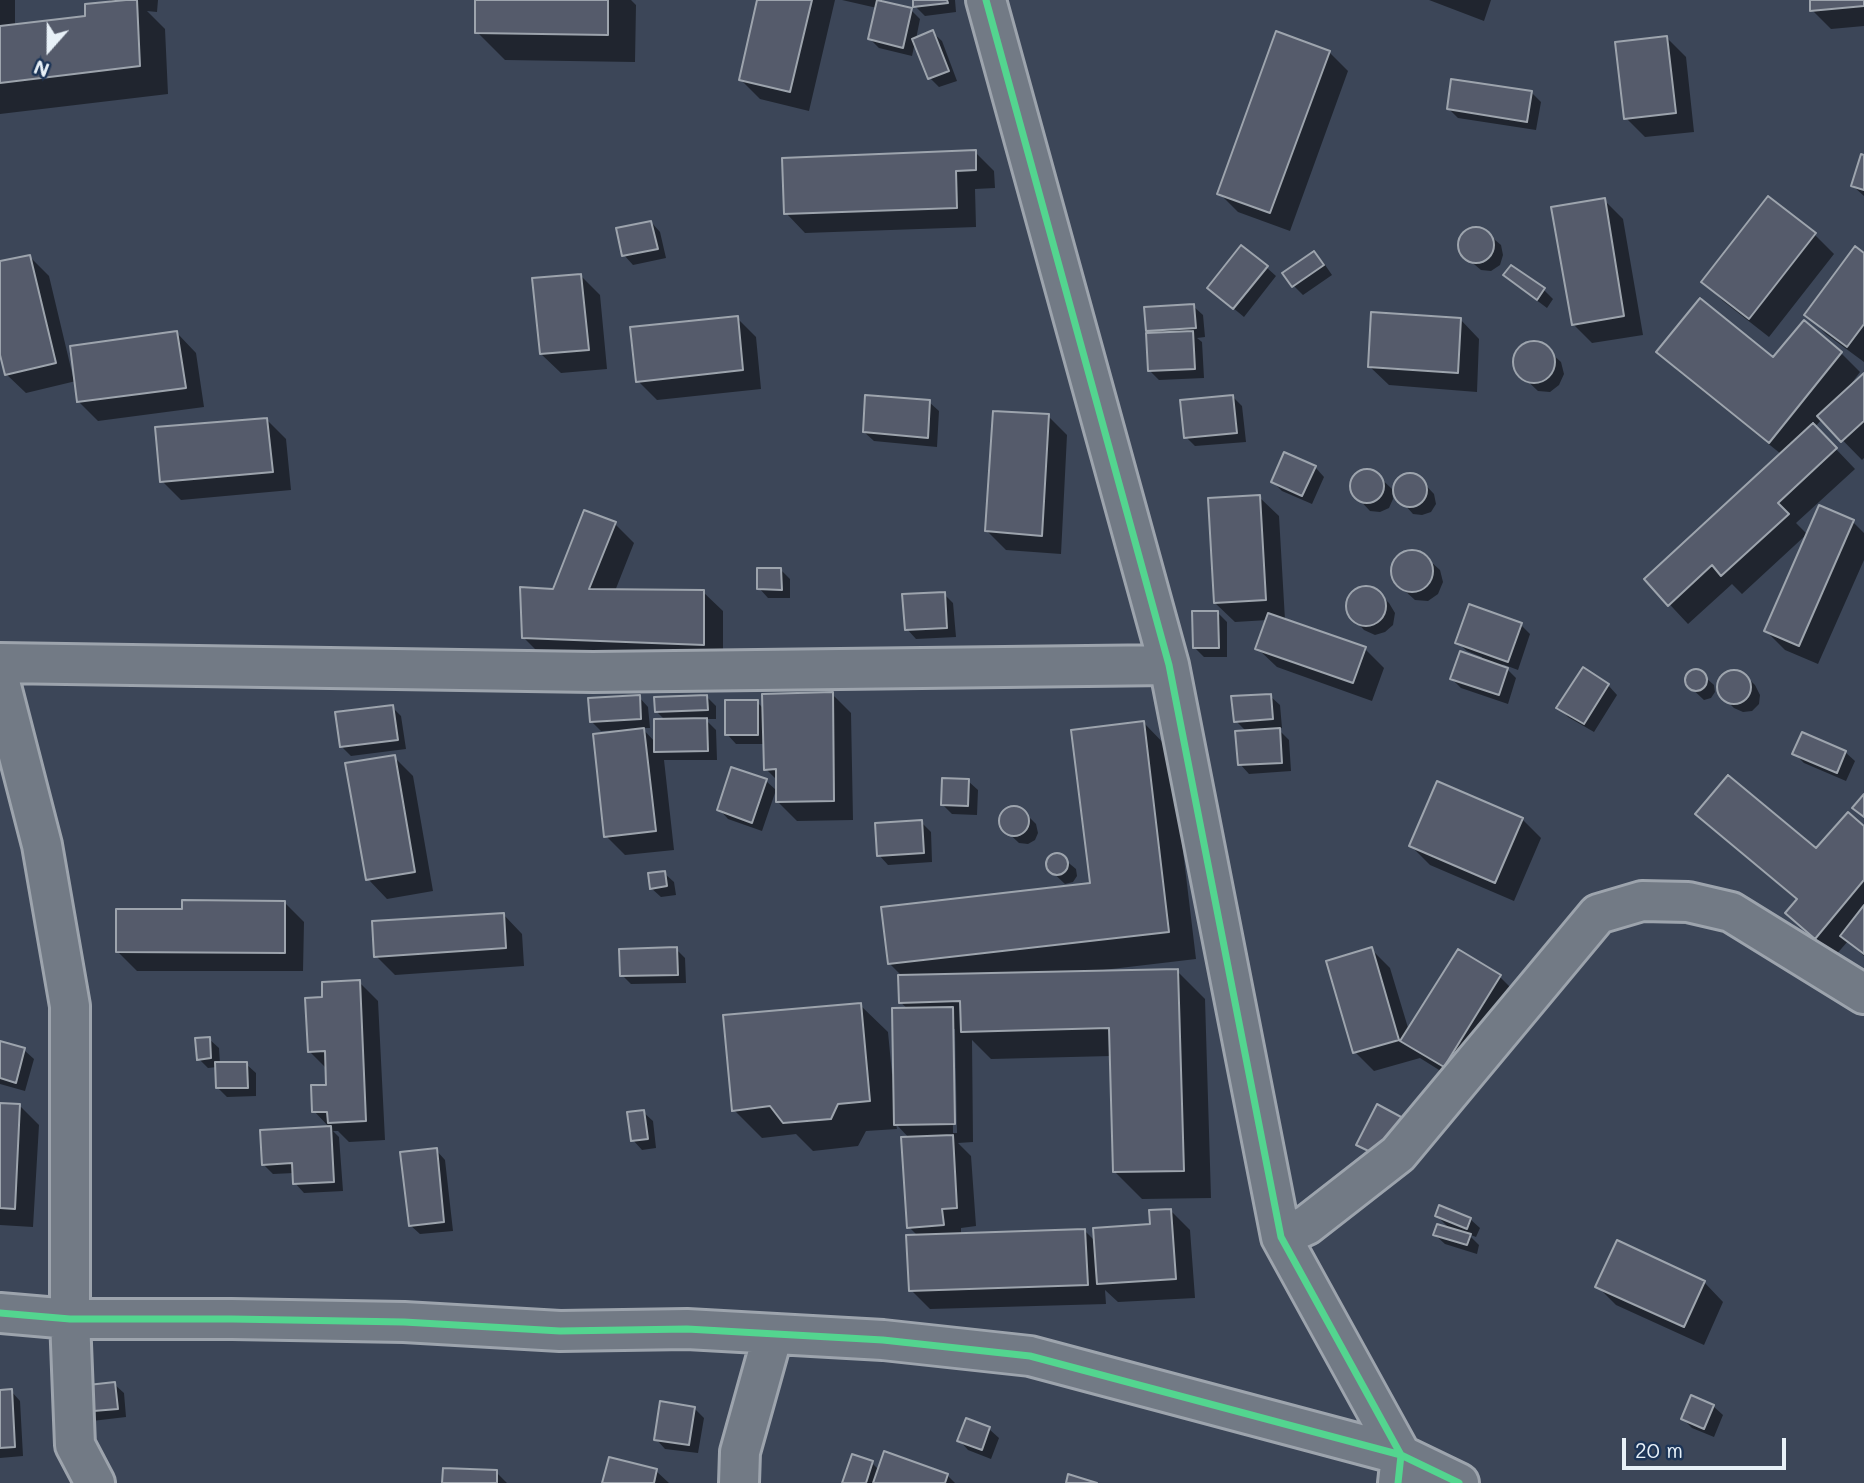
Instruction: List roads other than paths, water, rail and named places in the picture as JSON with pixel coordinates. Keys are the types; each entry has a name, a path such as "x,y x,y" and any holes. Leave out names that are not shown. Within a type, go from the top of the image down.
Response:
{"street":[{"path":"986,0 1169,665 1281,1237 1400,1469"},
{"path":"0,663 593,672 1169,665"},
{"path":"0,682 42,845 70,1006 70,1319 75,1445 95,1483"},
{"path":"1281,1237 1307,1225 1398,1154 1598,914 1642,901 1688,902 1731,912 1864,994"},
{"path":"0,1313 70,1319 391,1322 560,1332 687,1329 883,1340 1030,1356 1400,1469 1459,1483"},
{"path":"739,1483 740,1452 773,1334"}]}
